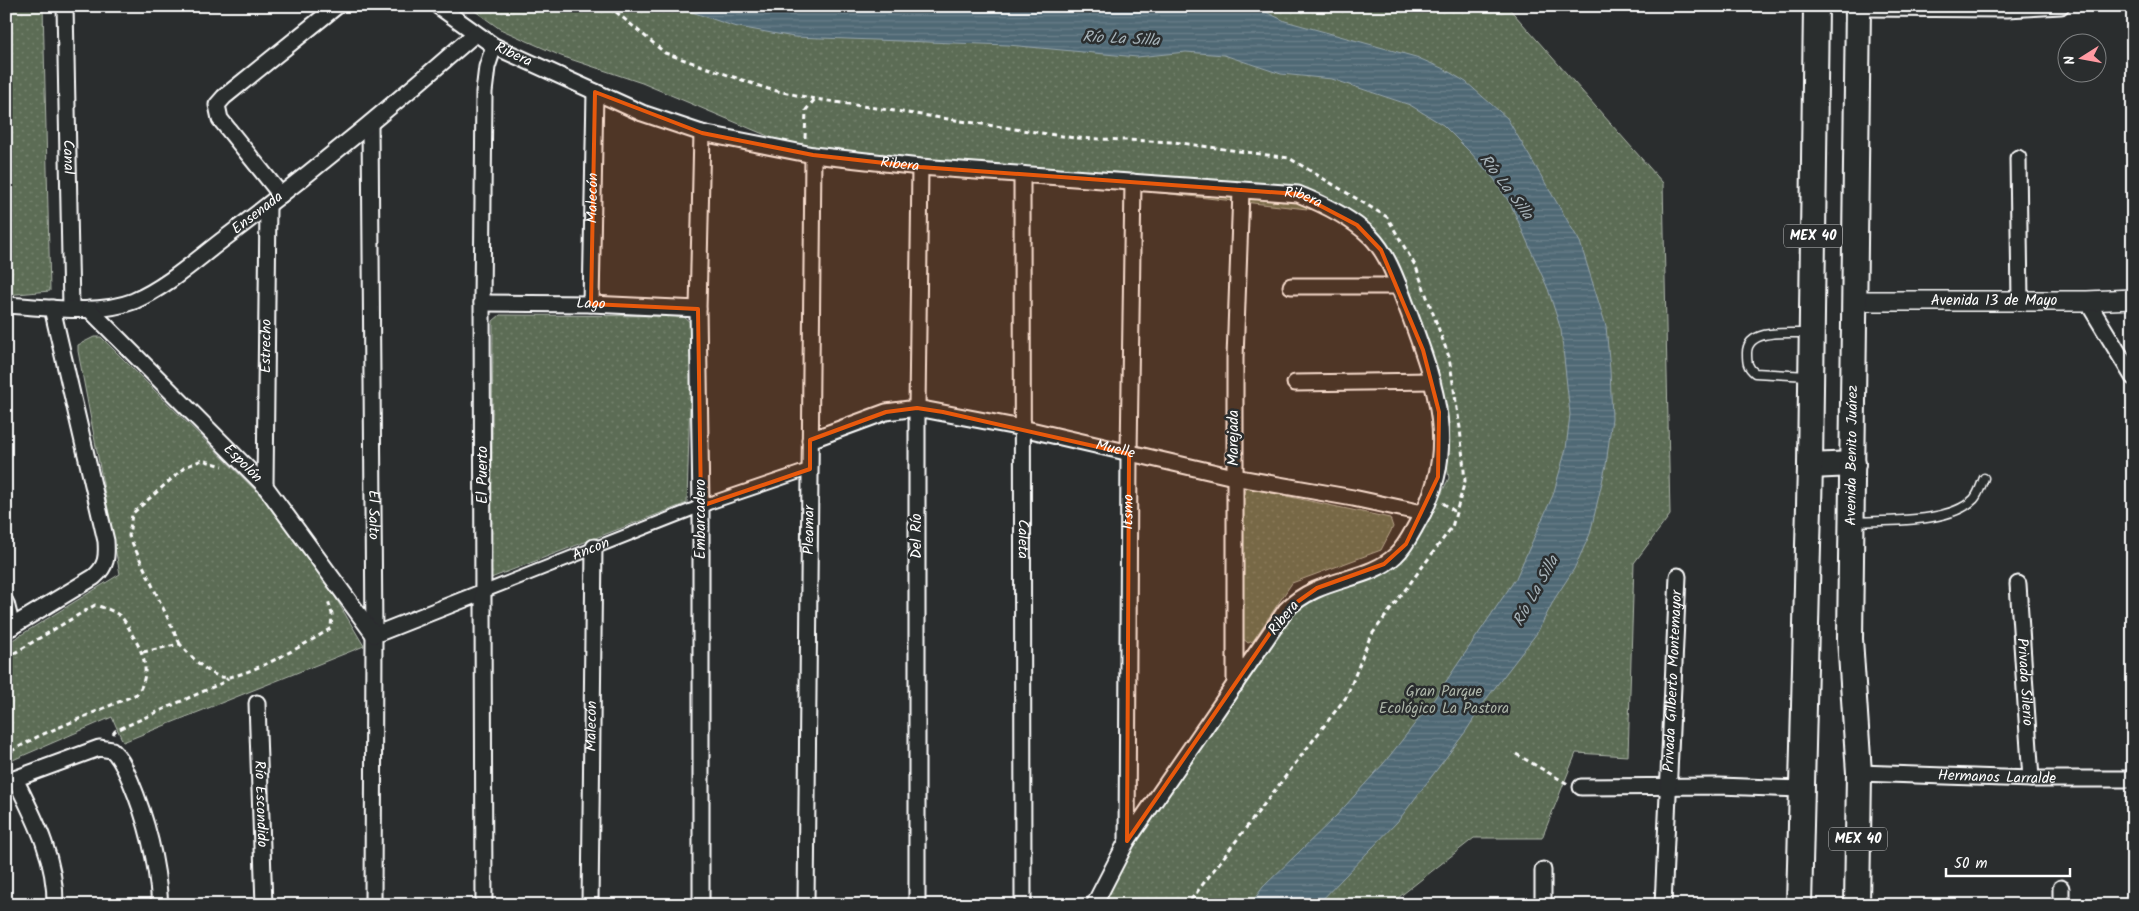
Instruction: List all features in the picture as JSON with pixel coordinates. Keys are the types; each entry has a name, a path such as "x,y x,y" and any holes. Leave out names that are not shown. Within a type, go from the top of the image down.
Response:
{"main road":[{"name":"MEX 40","path":"1799,905 1810,466 1816,6"},
{"name":"Avenida Benito Juárez","path":"1857,905 1859,774 1850,639 1858,7"},
{"path":"1810,466 1853,464"}],"street":[{"name":"Canal","path":"65,6 71,308"},
{"path":"281,195 220,119 216,108 220,101 337,6"},
{"name":"Ribera","path":"438,6 494,46 642,113 702,133 809,154 920,167 1298,194 1335,212 1371,237 1381,250 1399,286 1432,381 1439,412 1441,459 1431,496 1406,544 1396,556 1384,564 1317,588 1295,601 1286,610 1174,770 1127,841 1094,905"},
{"path":"1858,7 2060,6"},
{"name":"Ensenada","path":"6,305 90,309 134,301 155,290 268,206 370,125 475,34"},
{"name":"El Puerto","path":"484,905 482,303 485,78 494,46"},
{"name":"Malecón","path":"591,304 595,92"},
{"name":"El Salto","path":"370,125 374,635 373,905"},
{"name":"Embarcadero","path":"701,905 701,506 698,309 702,133"},
{"name":"Pleamar","path":"806,905 810,468 809,154"},
{"path":"2018,158 2020,301"},
{"name":"Del Río","path":"917,905 917,408 920,167"},
{"name":"Caleta","path":"1022,174 1023,905"},
{"name":"Itsmo","path":"1127,841 1129,454 1133,182"},
{"name":"Marejada","path":"1235,685 1235,358 1240,191"},
{"name":"Estrecho","path":"265,486 268,206"},
{"path":"1291,286 1399,286"},
{"name":"Avenida 13 de Mayo","path":"1855,301 2087,301 2133,299"},
{"path":"2087,301 2133,377"},
{"name":"Lago","path":"482,303 591,304 698,309"},
{"path":"6,603 9,628 100,572 107,560 106,541 52,308"},
{"name":"Espolón","path":"90,309 265,486 374,635"},
{"path":"1295,383 1432,381"},
{"name":"Muelle","path":"810,440 886,412 917,408 1022,428 1234,477 1353,498 1423,513"},
{"name":"Ancon","path":"374,635 701,506 810,468"},
{"name":"Malecón","path":"590,905 594,547"},
{"name":"Privada Gilberto Montemayor","path":"1663,905 1678,576"},
{"name":"Privada Silerio","path":"2018,584 2031,779"},
{"name":"Río Escondido","path":"257,703 264,905"},
{"path":"55,905 52,864 38,825 11,780 99,748 106,748 117,754 140,804 152,845 158,876 160,905"},
{"name":"Hermanos Larralde","path":"1859,774 2031,779 2133,778"},
{"path":"1581,787 1667,786 1802,789"},
{"path":"1543,870 1543,905"},
{"path":"2061,888 2061,905"}],"lane":[{"path":"1811,376 1763,375 1750,369 1746,362 1747,346 1756,337 1812,333"},
{"path":"1852,522 1933,517 1961,508 1975,498 1984,478"}],"path":[{"path":"609,6 665,53 768,89 815,99 1075,138 1174,142 1289,158 1387,218 1416,267 1449,357 1460,428 1465,481 1457,512 1452,527 1370,637 1347,696 1187,905"},
{"path":"809,154 806,110 815,99"},
{"path":"228,472 222,466 202,460 185,467 132,514 129,536 180,644 206,669 220,676 228,677"},
{"path":"106,748 115,731 224,682 228,677 312,642 331,628 332,614 325,592"},
{"path":"6,658 95,605 109,609 121,617 143,652 146,670 142,686 137,694 39,736 6,754"},
{"path":"143,652 180,644"},
{"path":"1516,754 1570,785 1581,787"}],"highlighted area":[{"path":"595,92 702,133 813,155 920,167 1298,194 1357,225 1381,250 1423,350 1439,412 1438,477 1406,544 1384,564 1317,588 1286,610 1127,841 1129,454 943,412 917,408 886,412 810,440 810,469 701,506 698,309 591,304"}],"green space":[{"path":"6,6 43,6 50,291 6,295"},
{"name":"Gran Parque Ecológico La Pastora","path":"468,6 1507,6 1663,183 1670,515 1634,563 1628,756 1576,753 1542,838 1474,838 1389,905 1094,905 1286,610 1384,564 1431,496 1438,500 1449,478 1432,381 1381,251 1335,212 813,155 642,83 561,56 500,29"},
{"path":"500,315 683,316 692,324 687,503 491,578 493,321"},
{"path":"94,337 101,337 296,531 364,646 123,742 112,717 6,763 6,644 120,574 78,351 78,345"},
{"path":"1248,488 1390,518 1393,527 1381,550 1292,583 1253,641 1248,643 1241,637 1240,495"}],"water":[{"name":"Río La Silla","path":"674,6 1253,6 1285,21 1416,57 1444,69 1466,82 1507,118 1580,242 1606,326 1612,418 1606,465 1590,534 1574,569 1555,598 1537,633 1487,698 1466,731 1398,821 1317,905 1250,905 1263,887 1336,816 1384,763 1432,702 1516,578 1553,495 1566,449 1570,414 1561,330 1548,289 1511,205 1494,179 1443,125 1410,105 1332,79 1281,74 1224,55 1186,52 1137,57 1008,45 794,37 733,26"}]}
